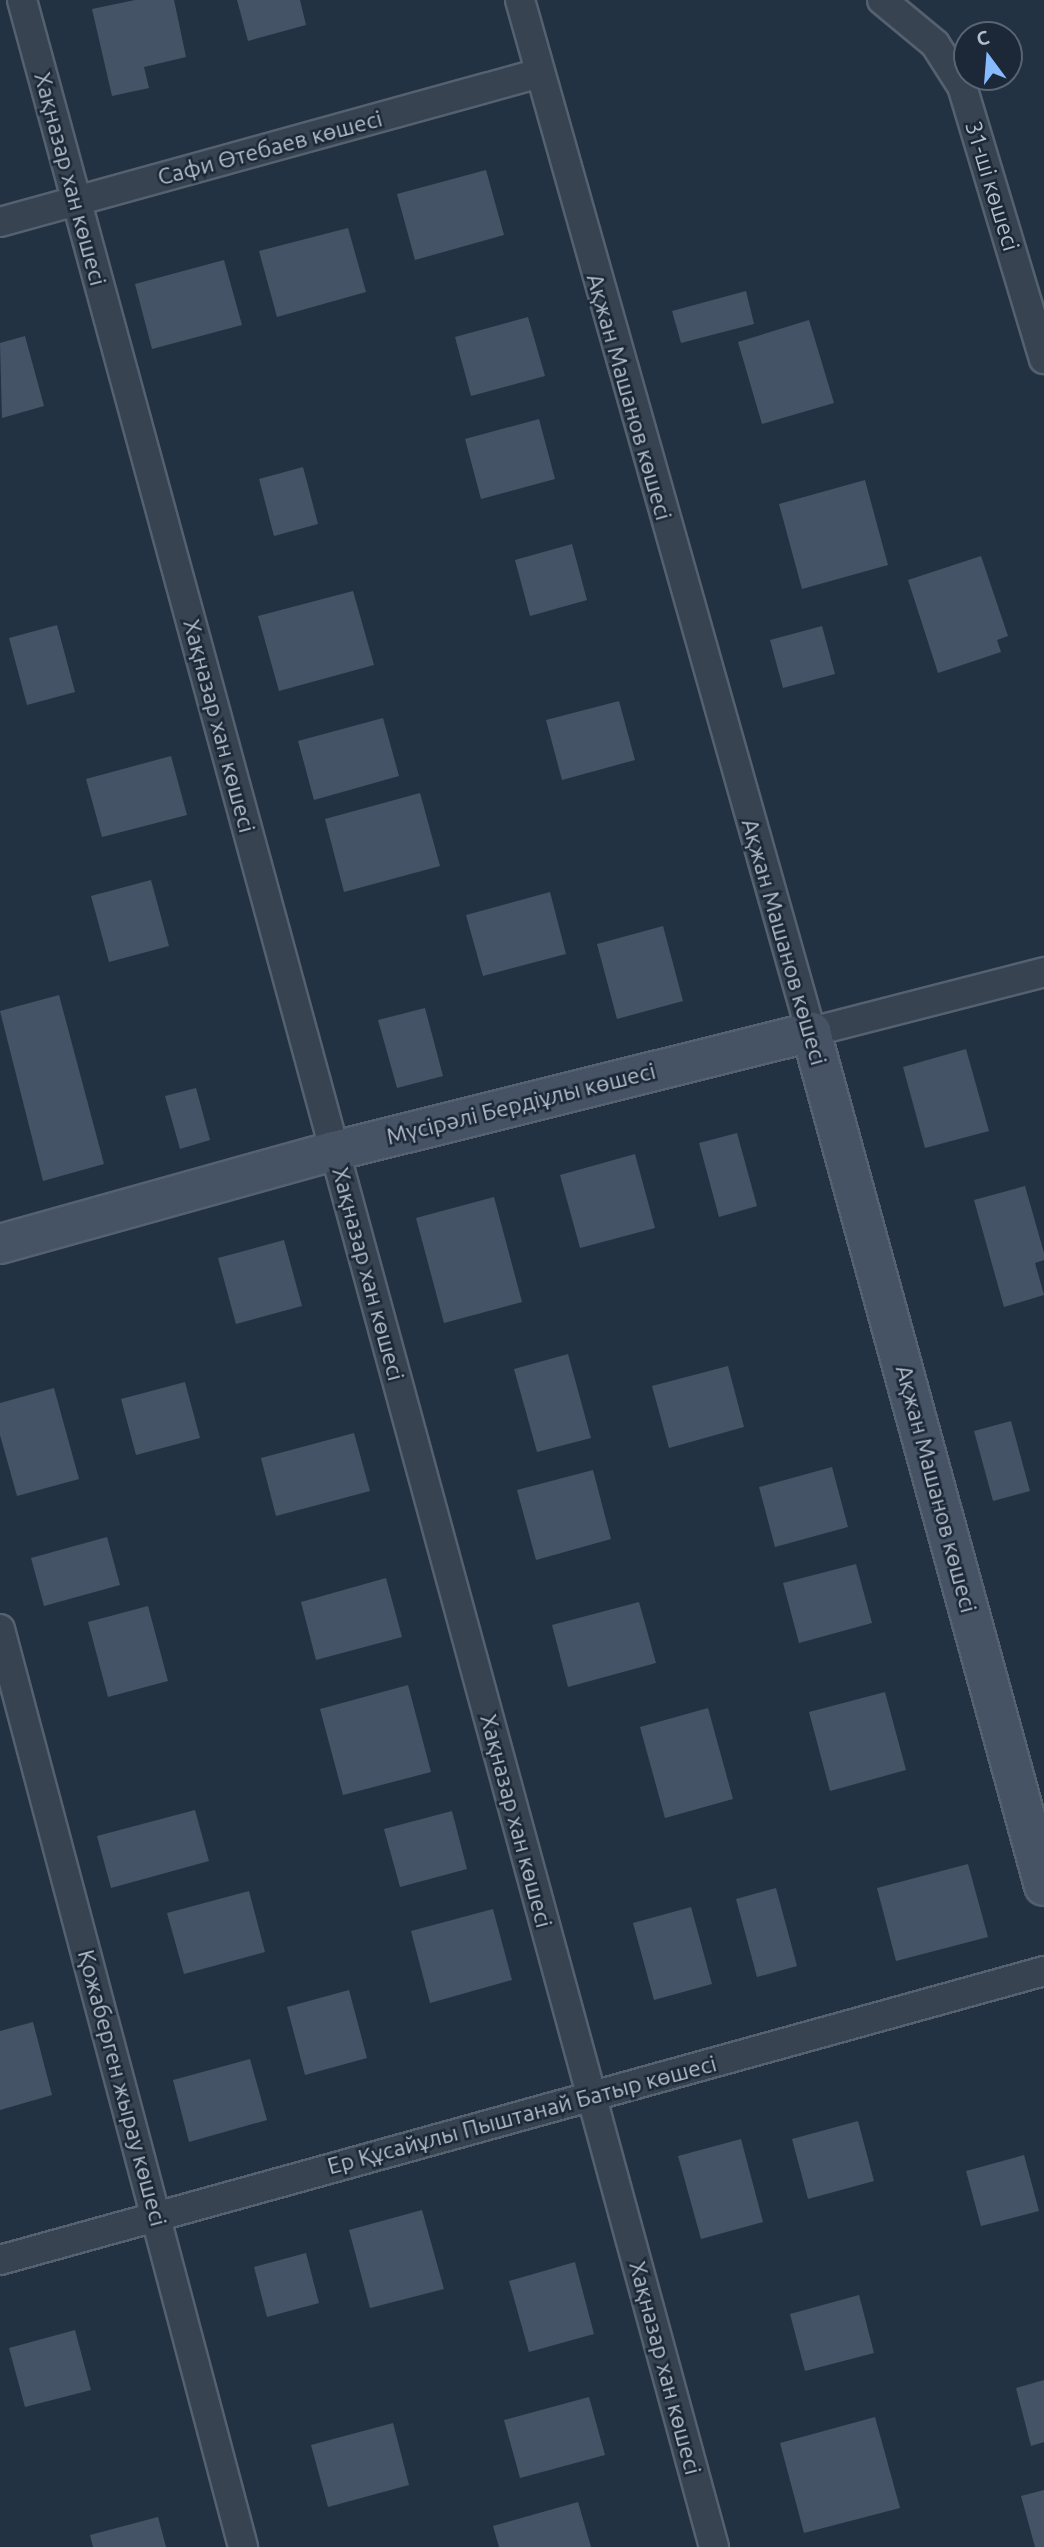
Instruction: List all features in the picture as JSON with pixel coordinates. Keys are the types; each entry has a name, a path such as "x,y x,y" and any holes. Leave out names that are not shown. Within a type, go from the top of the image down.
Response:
{"street":[{"name":"Хақназар хан көшесі","path":"22,0 714,2547"},
{"name":"Ақжан Машанов көшесі","path":"520,0 811,1032 1044,1886"},
{"name":"31-ші көшесі","path":"882,0 935,44 962,86 1044,359"},
{"name":"Сафи Өтебаев көшесі","path":"0,222 540,73"},
{"name":"Мүсірәлі Бердіұлы көшесі","path":"0,1244 334,1151 1044,972"},
{"name":"Қожаберген жырау көшесі","path":"0,1629 243,2547"},
{"name":"Ер Құсайұлы Пыштанай Батыр көшесі","path":"0,2260 1044,1971"}],"building":[{"path":"135,0 174,0 186,57 144,67 149,88 112,96 92,9"},
{"path":"237,0 300,0 306,25 248,41"},
{"path":"486,170 504,235 415,260 397,194"},
{"path":"348,228 366,292 277,317 259,251"},
{"path":"224,260 242,325 152,349 135,284"},
{"path":"746,291 754,324 681,343 672,311"},
{"path":"528,317 545,376 471,396 455,337"},
{"path":"809,320 834,403 762,424 738,342"},
{"path":"25,336 44,406 2,418 0,343"},
{"path":"539,419 555,479 481,499 465,439"},
{"path":"303,467 318,524 274,536 259,479"},
{"path":"865,480 888,565 802,589 779,504"},
{"path":"572,544 587,600 530,616 515,560"},
{"path":"981,556 1008,636 997,640 1001,652 938,673 908,580"},
{"path":"353,591 374,665 279,691 258,616"},
{"path":"57,625 75,692 27,705 9,638"},
{"path":"822,626 835,674 783,688 770,640"},
{"path":"619,701 635,760 562,780 546,720"},
{"path":"383,718 399,776 314,800 298,741"},
{"path":"171,756 187,815 102,837 86,779"},
{"path":"420,793 440,866 344,892 325,819"},
{"path":"151,880 169,946 109,962 91,896"},
{"path":"550,892 566,954 483,976 466,915"},
{"path":"663,926 683,1001 617,1019 597,944"},
{"path":"59,995 104,1164 43,1181 0,1011"},
{"path":"425,1008 443,1076 397,1088 378,1020"},
{"path":"966,1049 989,1131 925,1148 903,1067"},
{"path":"196,1088 210,1140 180,1149 165,1096"},
{"path":"737,1133 757,1206 719,1217 699,1143"},
{"path":"635,1154 655,1228 580,1248 560,1175"},
{"path":"1025,1186 1044,1253 1044,1260 1035,1263 1044,1295 1004,1307 974,1200"},
{"path":"494,1197 522,1302 444,1323 416,1218"},
{"path":"284,1240 302,1306 236,1324 218,1258"},
{"path":"568,1354 591,1438 537,1452 514,1369"},
{"path":"728,1366 744,1427 669,1448 652,1386"},
{"path":"185,1382 200,1438 136,1455 121,1399"},
{"path":"54,1388 79,1479 17,1496 0,1435 0,1403"},
{"path":"1011,1421 1030,1491 993,1501 974,1431"},
{"path":"354,1433 370,1491 276,1516 261,1458"},
{"path":"832,1467 848,1527 775,1547 759,1487"},
{"path":"593,1470 611,1539 536,1560 517,1490"},
{"path":"107,1537 120,1585 44,1606 31,1558"},
{"path":"856,1564 872,1623 799,1643 783,1583"},
{"path":"386,1578 402,1637 316,1660 301,1602"},
{"path":"639,1602 656,1663 568,1687 552,1625"},
{"path":"148,1606 168,1681 108,1697 88,1622"},
{"path":"408,1685 431,1772 343,1795 320,1709"},
{"path":"885,1692 906,1770 830,1791 809,1712"},
{"path":"708,1708 733,1799 665,1818 640,1727"},
{"path":"195,1810 209,1861 111,1888 97,1836"},
{"path":"452,1811 467,1869 400,1887 384,1829"},
{"path":"968,1864 988,1937 896,1961 877,1888"},
{"path":"776,1888 797,1966 757,1977 736,1899"},
{"path":"249,1891 265,1952 184,1974 167,1913"},
{"path":"691,1907 712,1984 654,2000 633,1923"},
{"path":"493,1909 512,1980 430,2003 411,1931"},
{"path":"349,1990 367,2058 305,2075 287,2007"},
{"path":"33,2022 52,2095 0,2110 0,2031"},
{"path":"250,2059 267,2120 189,2142 173,2080"},
{"path":"858,2121 874,2181 808,2199 792,2139"},
{"path":"741,2139 763,2222 701,2239 678,2156"},
{"path":"1024,2155 1039,2211 981,2226 966,2171"},
{"path":"422,2210 444,2289 370,2308 349,2230"},
{"path":"306,2253 319,2303 267,2317 254,2267"},
{"path":"575,2262 594,2334 529,2352 509,2281"},
{"path":"859,2295 874,2353 805,2371 790,2314"},
{"path":"75,2330 91,2390 25,2407 9,2348"},
{"path":"1044,2380 1044,2442 1031,2446 1016,2388"},
{"path":"589,2397 605,2455 520,2478 504,2420"},
{"path":"875,2417 900,2508 804,2533 780,2443"},
{"path":"393,2423 409,2485 328,2507 311,2445"},
{"path":"1044,2490 1044,2547 1035,2547 1021,2496"},
{"path":"578,2502 591,2547 499,2547 493,2526"},
{"path":"158,2517 166,2547 93,2547 90,2535"}]}
